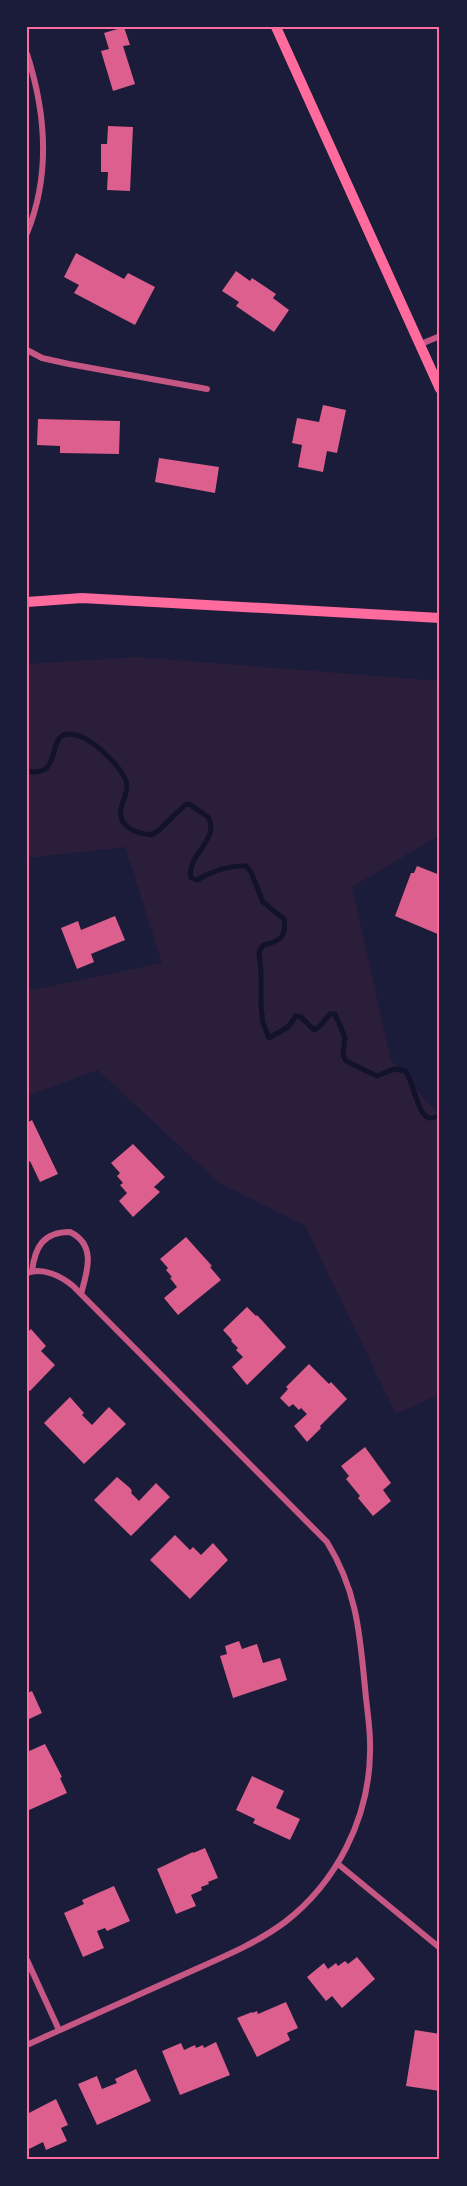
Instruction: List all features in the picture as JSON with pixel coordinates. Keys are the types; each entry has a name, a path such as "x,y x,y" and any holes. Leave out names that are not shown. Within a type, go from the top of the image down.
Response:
{"main road":[{"path":"276,27 440,389"},
{"path":"27,602 82,598 440,618"}],"street":[{"path":"27,54 39,98 44,151 38,201 27,233"},
{"path":"421,344 440,336"},
{"path":"27,350 42,358 69,364 207,389"},
{"path":"27,2045 231,1953 285,1922 306,1904 338,1864 362,1810 368,1783 370,1755 358,1618 345,1575 327,1542 66,1280 56,1275 29,1272 34,1252 53,1235 70,1232 81,1240 88,1252 88,1266 81,1294"},
{"path":"338,1864 440,1948"},
{"path":"27,1960 59,2030"}],"shaded area":[{"path":"137,657 440,681 440,835 352,887 391,1060 440,1116 440,1394 396,1414 305,1226 219,1183 98,1070 27,1096 27,991 162,963 125,847 27,858 27,664"}],"building":[{"path":"124,27 130,45 123,46 135,84 113,91 101,51 109,49 104,33"},
{"path":"108,126 133,127 130,191 107,190 108,172 101,172 101,144 107,144"},
{"path":"76,253 124,279 128,273 155,287 135,325 74,293 79,285 64,277"},
{"path":"236,271 250,281 252,278 276,294 273,298 289,310 274,332 236,306 239,302 222,291"},
{"path":"323,405 346,410 337,453 327,451 323,472 298,467 302,445 292,443 297,418 319,422"},
{"path":"38,419 120,421 119,454 60,453 60,446 37,445"},
{"path":"159,458 219,467 215,493 155,482"},
{"path":"417,866 440,875 440,935 395,916 411,873 414,873"},
{"path":"115,916 125,940 91,954 94,962 77,969 61,928 78,921 81,930"},
{"path":"32,1120 58,1174 40,1182 30,1161 27,1163 27,1123"},
{"path":"133,1144 165,1177 154,1187 160,1192 133,1217 119,1201 127,1193 120,1185 123,1183 117,1176 120,1173 111,1163"},
{"path":"186,1237 212,1266 210,1267 221,1280 178,1315 164,1298 177,1287 166,1270 168,1268 160,1259"},
{"path":"247,1307 286,1347 247,1385 232,1367 243,1357 223,1330"},
{"path":"31,1329 46,1346 41,1351 55,1365 30,1391 27,1389 27,1333"},
{"path":"309,1364 347,1399 307,1442 294,1426 307,1414 293,1404 289,1407 280,1398 288,1389 286,1387"},
{"path":"70,1397 92,1425 109,1407 126,1424 84,1464 44,1423"},
{"path":"365,1447 391,1483 383,1490 391,1501 373,1516 358,1498 360,1496 346,1479 349,1476 341,1466"},
{"path":"117,1477 130,1488 131,1493 139,1501 156,1483 170,1497 131,1536 94,1500"},
{"path":"175,1535 190,1550 193,1547 201,1555 213,1543 228,1560 190,1599 150,1560"},
{"path":"239,1641 242,1649 257,1644 263,1663 280,1658 287,1680 233,1698 220,1656 227,1654 225,1646"},
{"path":"32,1691 42,1713 27,1720 27,1693"},
{"path":"45,1744 62,1777 60,1778 67,1793 27,1811 27,1752"},
{"path":"252,1776 284,1791 276,1808 300,1819 290,1840 253,1823 255,1819 236,1810"},
{"path":"205,1848 218,1878 208,1882 209,1884 201,1887 202,1890 191,1895 196,1906 176,1914 157,1869"},
{"path":"114,1886 130,1921 107,1931 105,1928 97,1931 104,1948 83,1957 64,1913 84,1904 82,1900"},
{"path":"357,1957 375,1979 342,2008 332,1996 326,2001 307,1977 324,1963 328,1969 336,1963 338,1966 345,1961 348,1964"},
{"path":"286,2002 298,2028 287,2033 290,2040 257,2057 237,2018 257,2011 258,2014"},
{"path":"415,2030 440,2034 438,2052 440,2052 440,2091 406,2086"},
{"path":"216,2042 230,2075 180,2095 162,2051 181,2043 184,2050 195,2045 196,2048 203,2045 204,2048"},
{"path":"136,2069 151,2101 97,2125 78,2084 97,2076 102,2089 117,2083 115,2079"},
{"path":"56,2099 68,2125 61,2128 67,2141 46,2150 43,2142 27,2150 27,2114"}],"waterway":[{"path":"27,771 40,771 47,767 61,736 69,734 82,737 102,751 122,773 127,787 121,815 125,825 129,828 151,835 189,804 208,817 211,825 210,833 193,862 191,878 197,880 220,869 246,866 251,872 263,902 284,919 285,925 281,938 263,945 259,952 261,1006 263,1023 269,1038 288,1027 296,1016 301,1017 314,1030 330,1014 335,1014 345,1037 343,1055 346,1061 377,1076 394,1069 405,1071 422,1111 430,1118 440,1116"}]}
